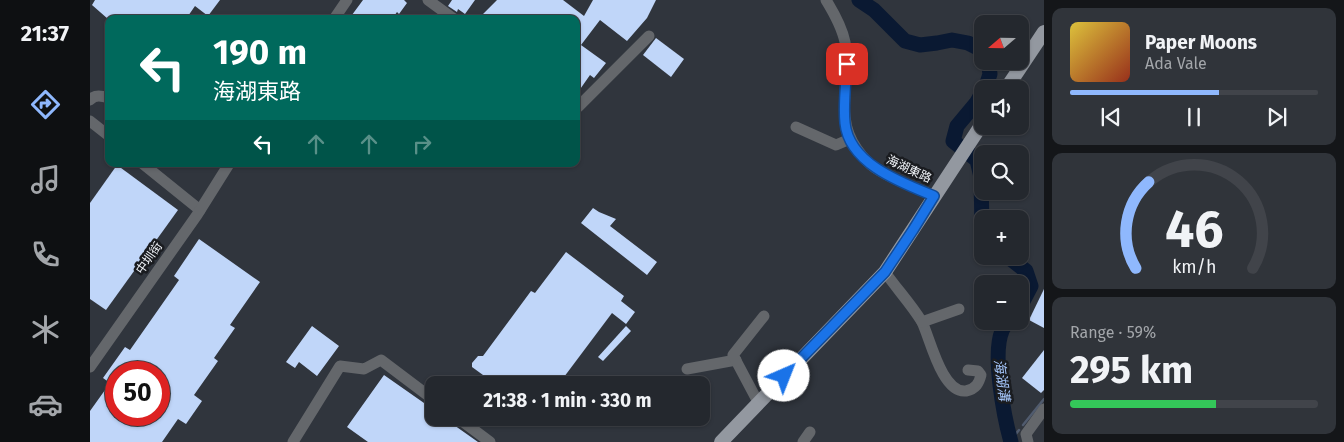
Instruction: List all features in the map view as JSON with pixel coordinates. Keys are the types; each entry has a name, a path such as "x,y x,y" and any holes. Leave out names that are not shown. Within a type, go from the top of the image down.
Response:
{"main road":[{"path":"1012,80 1044,32"},
{"path":"721,442 885,272 975,135"}],"street":[{"path":"337,15 347,0"},
{"path":"428,0 449,15"},
{"name":"海湖東路","path":"826,0 838,20 845,41 847,64 845,125 850,139 860,154 874,168 934,196"},
{"path":"580,104 649,36"},
{"path":"90,100 99,95 105,97"},
{"path":"90,121 105,133"},
{"path":"796,127 836,145 850,139"},
{"path":"147,167 200,210"},
{"name":"中圳街","path":"90,367 200,210 227,167"},
{"path":"885,272 922,322 938,366 956,389 965,391 979,384 981,375 978,371 968,370"},
{"path":"922,322 959,309"},
{"path":"687,369 735,358 764,316"},
{"path":"735,358 758,402"},
{"path":"293,442 340,366 364,369 381,360 425,393"},
{"path":"1028,442 1026,434 1044,409"},
{"path":"469,426 490,442"},
{"path":"803,442 810,432"}],"building":[{"path":"95,0 220,0 209,15 195,6 189,15 105,16 92,5"},
{"path":"363,0 404,0 407,3 399,14 397,12 395,15 352,15"},
{"path":"452,0 475,0 465,14 458,9 457,12 448,6"},
{"path":"497,0 563,0 584,16 593,0 656,0 647,18 627,41 600,20 581,45 606,63 594,78 590,75 580,89 580,15 483,14"},
{"path":"656,38 684,59 671,77 643,55"},
{"path":"116,167 120,167 178,210 106,310 90,299 90,203"},
{"path":"593,208 616,219 610,226 657,262 647,275 581,223"},
{"path":"199,239 260,282 230,325 235,328 214,358 218,361 194,395 202,401 186,424 178,419 162,442 90,442 90,411 105,390 105,426 170,426 170,361 115,361 125,347 130,350 179,280 174,276"},
{"path":"566,252 624,296 621,301 635,312 626,324 612,313 565,376 483,376 472,367 472,363 478,356 483,356 531,291 535,293"},
{"path":"1044,289 1044,328 1029,320"},
{"path":"312,326 339,346 317,376 299,362 295,368 286,362"},
{"path":"626,326 631,331 603,361 598,357"},
{"path":"1044,350 1044,390 1041,393 1022,378"},
{"path":"384,375 425,404 425,426 455,426 478,442 368,442 347,427"}],"waterway":[{"name":"海湖溝","path":"859,0 874,10 905,41 920,45 952,40 974,46"},
{"name":"海湖溝","path":"988,80 989,70"},
{"name":"海湖溝","path":"974,106 957,126 953,141 977,160 981,177 982,210"},
{"name":"海湖溝","path":"1018,265 1026,271 1027,275"},
{"name":"海湖溝","path":"1029,280 1031,286 1029,290"},
{"name":"海湖溝","path":"1002,330 998,355 1000,386 1011,442"},
{"path":"1023,425 1044,399"},
{"path":"1010,441 1019,430"}],"route":[{"path":"784,376 885,272 934,196 874,168 860,154 850,139 845,125 847,64"}]}
